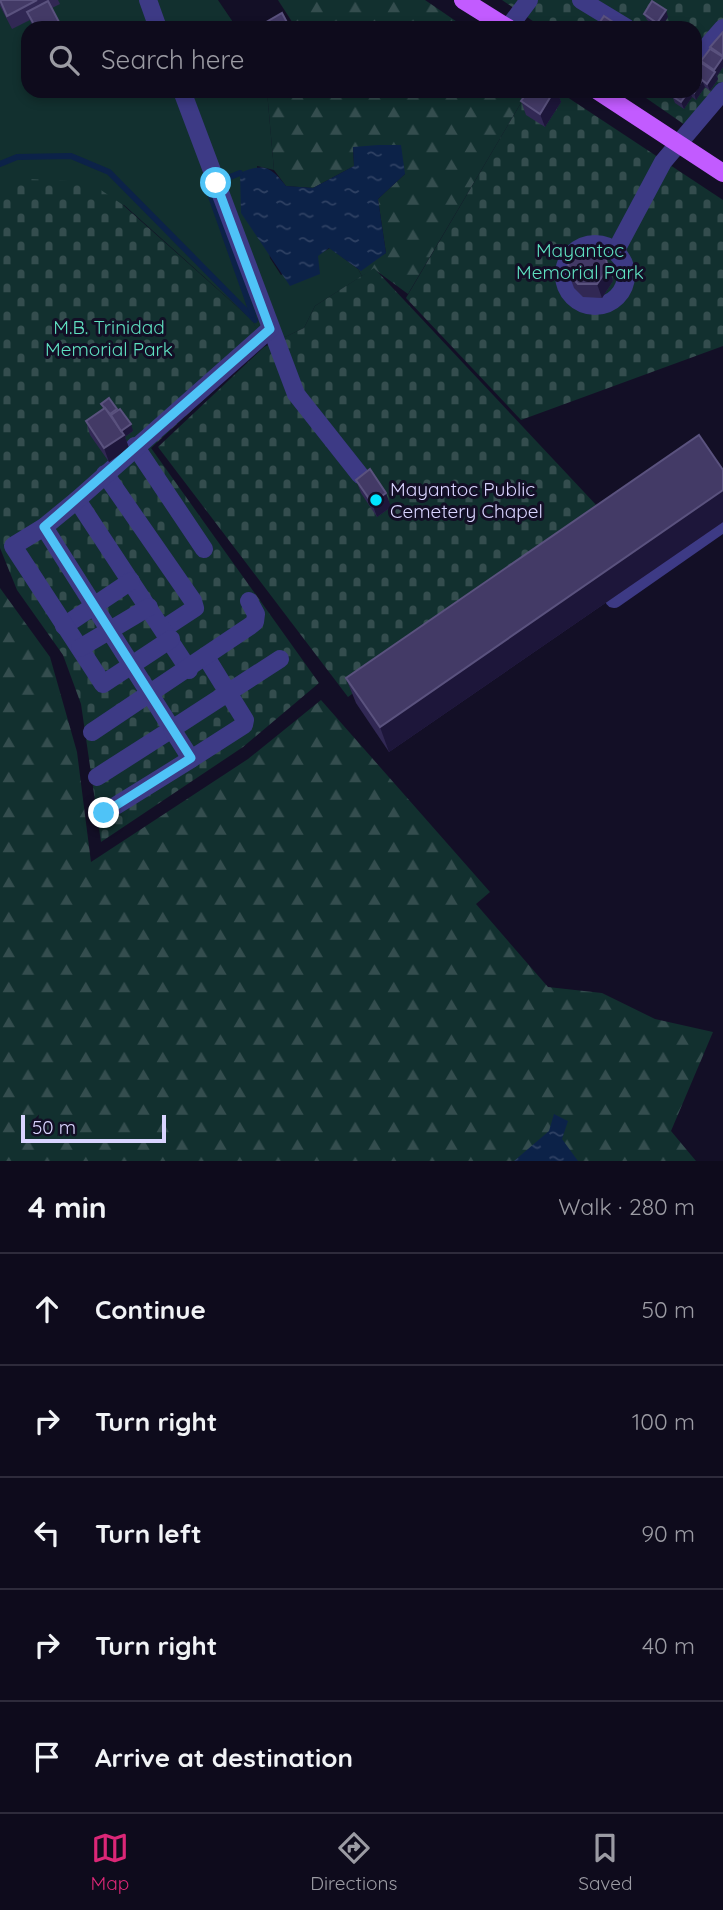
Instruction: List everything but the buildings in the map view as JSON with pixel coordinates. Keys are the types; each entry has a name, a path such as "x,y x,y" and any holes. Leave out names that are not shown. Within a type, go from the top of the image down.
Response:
{"main road":[{"path":"463,0 497,21"},
{"path":"609,98 723,173"}],"street":[{"path":"148,0 156,21"},
{"path":"513,21 529,0"},
{"path":"581,0 616,21"},
{"path":"702,52 723,28"},
{"path":"185,98 296,394 360,475"},
{"path":"615,252 657,172 677,143 720,98"},
{"path":"105,474 195,608 133,664 103,684 13,546 44,527 77,500 135,446 270,329"},
{"path":"135,446 204,549"},
{"path":"77,500 189,670"},
{"path":"614,598 723,523"},
{"path":"44,527 191,758"},
{"path":"64,626 131,581"},
{"path":"92,732 189,670 255,622 256,614 249,601"},
{"path":"80,649 149,607"},
{"path":"104,813 244,725 245,720 206,657"},
{"path":"97,777 280,659"}],"green space":[{"path":"0,0 218,0 232,21 21,21 21,98 268,98 274,170 257,166 270,258 281,275 330,248 358,269 362,276 315,306 304,328 279,340 260,338 252,320 124,205 0,185"},
{"path":"278,0 425,0 456,21 292,21"},
{"path":"502,0 723,0 723,84 685,125 646,98 702,98 702,21 533,21"},
{"path":"268,98 524,98 408,294 374,269 362,276 358,269 386,253 378,199 405,174 353,147 354,166 313,188 286,186 274,170"},
{"name":"Mayantoc Memorial Park","path":"524,98 569,98 723,200 723,346 521,420 406,298"},
{"name":"M.B. Trinidad Memorial Park","path":"29,179 89,182 123,205 252,320 264,344 151,448 319,683 243,747 101,842 81,704 63,655 17,590 0,548 0,185"},
{"path":"374,268 599,508 348,697 158,447 264,347 304,328 315,306"},
{"path":"0,588 50,657 77,752 91,862 248,759 321,700 490,892 476,904 548,987 602,993 655,1019 713,1032 671,1131 696,1161 0,1161"}],"water":[{"path":"401,145 405,174 378,199 386,253 361,271 329,248 318,256 320,274 290,286 241,213 240,173 266,168 286,186 313,188 354,166 353,147"},
{"path":"554,1114 568,1121 562,1139 578,1161 514,1161 549,1131"}],"waterway":[{"path":"0,164 17,157 71,156 109,172 255,320"},
{"path":"225,179 240,173"},
{"path":"212,184 207,185 253,315"}],"place":[{"name":"Mayantoc Public Cemetery Chapel","path":"376,500"}],"route":[{"path":"104,813 191,758 44,527 270,329 216,183"}]}
